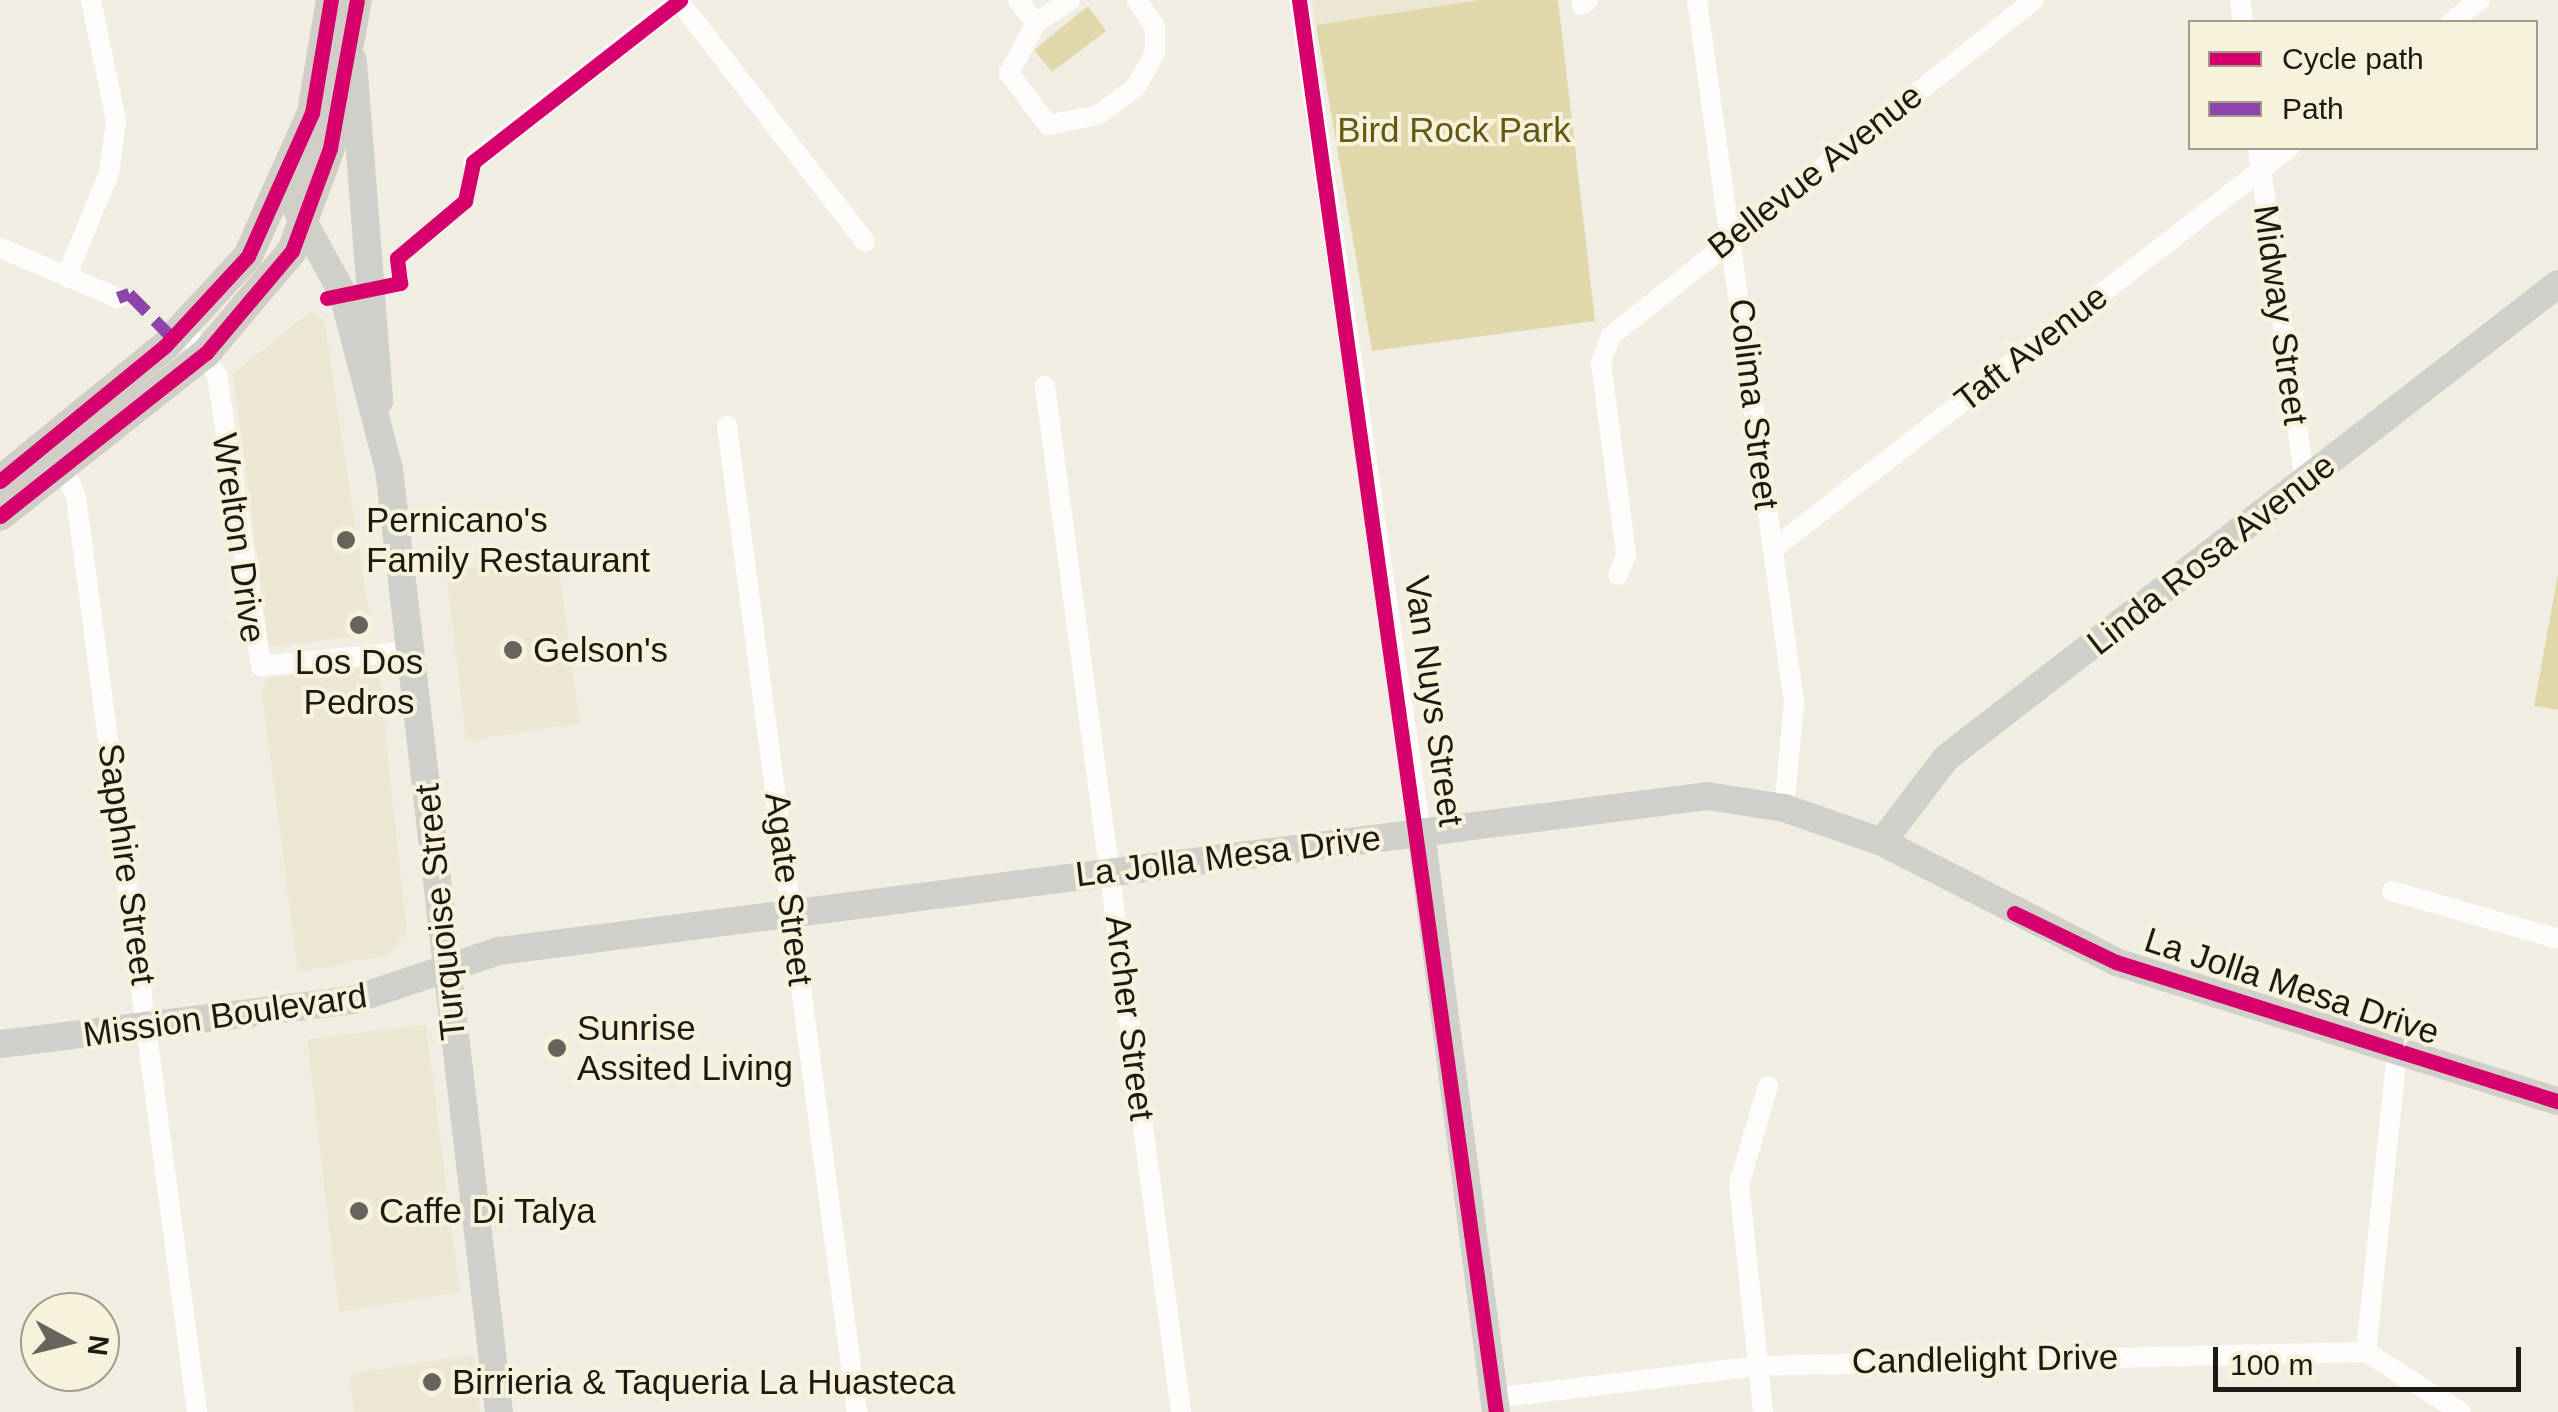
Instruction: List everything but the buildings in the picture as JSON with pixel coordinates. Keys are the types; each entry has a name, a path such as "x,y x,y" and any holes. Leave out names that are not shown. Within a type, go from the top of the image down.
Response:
{"main road":[{"path":"0,516 184,329 248,256 312,113 331,0"},
{"path":"0,481 58,454 206,353 302,230 330,148 355,11"}],"street":[{"path":"66,277 110,173 116,121 91,0"},
{"path":"473,162 680,0 865,242"},
{"path":"1018,0 1036,23"},
{"path":"1062,1 1036,23 1008,74 1048,125 1073,124 1098,115 1144,74 1155,27 1137,0"},
{"name":"Van Nuys Street","path":"1300,0 1422,832 1495,1405"},
{"name":"Colima Street","path":"1697,0 1794,703 1784,808"},
{"name":"Bellevue Avenue","path":"1618,575 1626,555 1602,349 1732,234 2034,0"},
{"path":"2454,20 2480,0"},
{"name":"Turquoise Street","path":"355,11 382,351 379,413"},
{"path":"302,230 298,195 312,113"},
{"name":"Midway Street","path":"2258,150 2304,482"},
{"name":"Taft Avenue","path":"1772,550 2286,150"},
{"name":"Turquoise Street","path":"302,230 343,294 379,413 411,650 499,1412"},
{"path":"0,248 118,298"},
{"name":"Linda Rosa Avenue","path":"1882,842 1946,758 2558,284"},
{"name":"Wrelton Drive","path":"184,329 206,353 217,375 261,666 411,650"},
{"name":"Archer Street","path":"1045,386 1181,1412"},
{"name":"Agate Street","path":"727,426 857,1412"},
{"name":"Sapphire Street","path":"58,454 150,1028 197,1412"},
{"name":"La Jolla Mesa Drive","path":"448,973 499,951 1707,796 1784,808 1882,842 2116,962 2558,1101"},
{"path":"2392,891 2558,938"},
{"name":"Mission Boulevard","path":"0,1044 352,1000 448,973"},
{"path":"2397,1052 2366,1352 2461,1412"},
{"path":"1763,1412 1740,1184 1768,1086"},
{"name":"Candlelight Drive","path":"1495,1405 1757,1366 2366,1352"}],"shaded area":[{"path":"1312,0 1480,0 1481,2 1316,25"},
{"path":"311,311 324,319 372,634 269,647 233,374"},
{"name":"Gelson's","path":"557,553 580,723 466,741 446,572"},
{"path":"378,665 407,933 387,955 298,972 261,687 268,678"},
{"path":"426,1025 460,1292 339,1312 307,1039"},
{"path":"472,1355 480,1412 354,1412 350,1374"}],"green space":[{"name":"Bird Rock Park","path":"1480,0 1558,0 1595,321 1372,351 1316,25"},
{"path":"1088,6 1106,31 1052,72 1034,50"},
{"path":"2558,574 2558,710 2534,706"}],"marked path":[{"path":"118,298 129,294 173,339"}],"cycle path":[{"path":"0,481 165,346 248,256 312,113 331,0"},
{"path":"0,516 206,353 292,251 330,148 357,0"},
{"path":"327,298 400,283 397,258 465,201 473,162 680,0"},
{"path":"1299,0 1496,1412"},
{"path":"2014,913 2116,962 2558,1101"}],"place":[{"name":"Pernicano's Family Restaurant","path":"346,540"},
{"name":"Los Dos Pedros","path":"359,625"},
{"name":"Gelson's","path":"513,650"},
{"name":"Sunrise Assited Living","path":"557,1048"},
{"name":"Caffe Di Talya","path":"359,1211"},
{"name":"Birrieria & Taqueria La Huasteca","path":"432,1382"}]}
